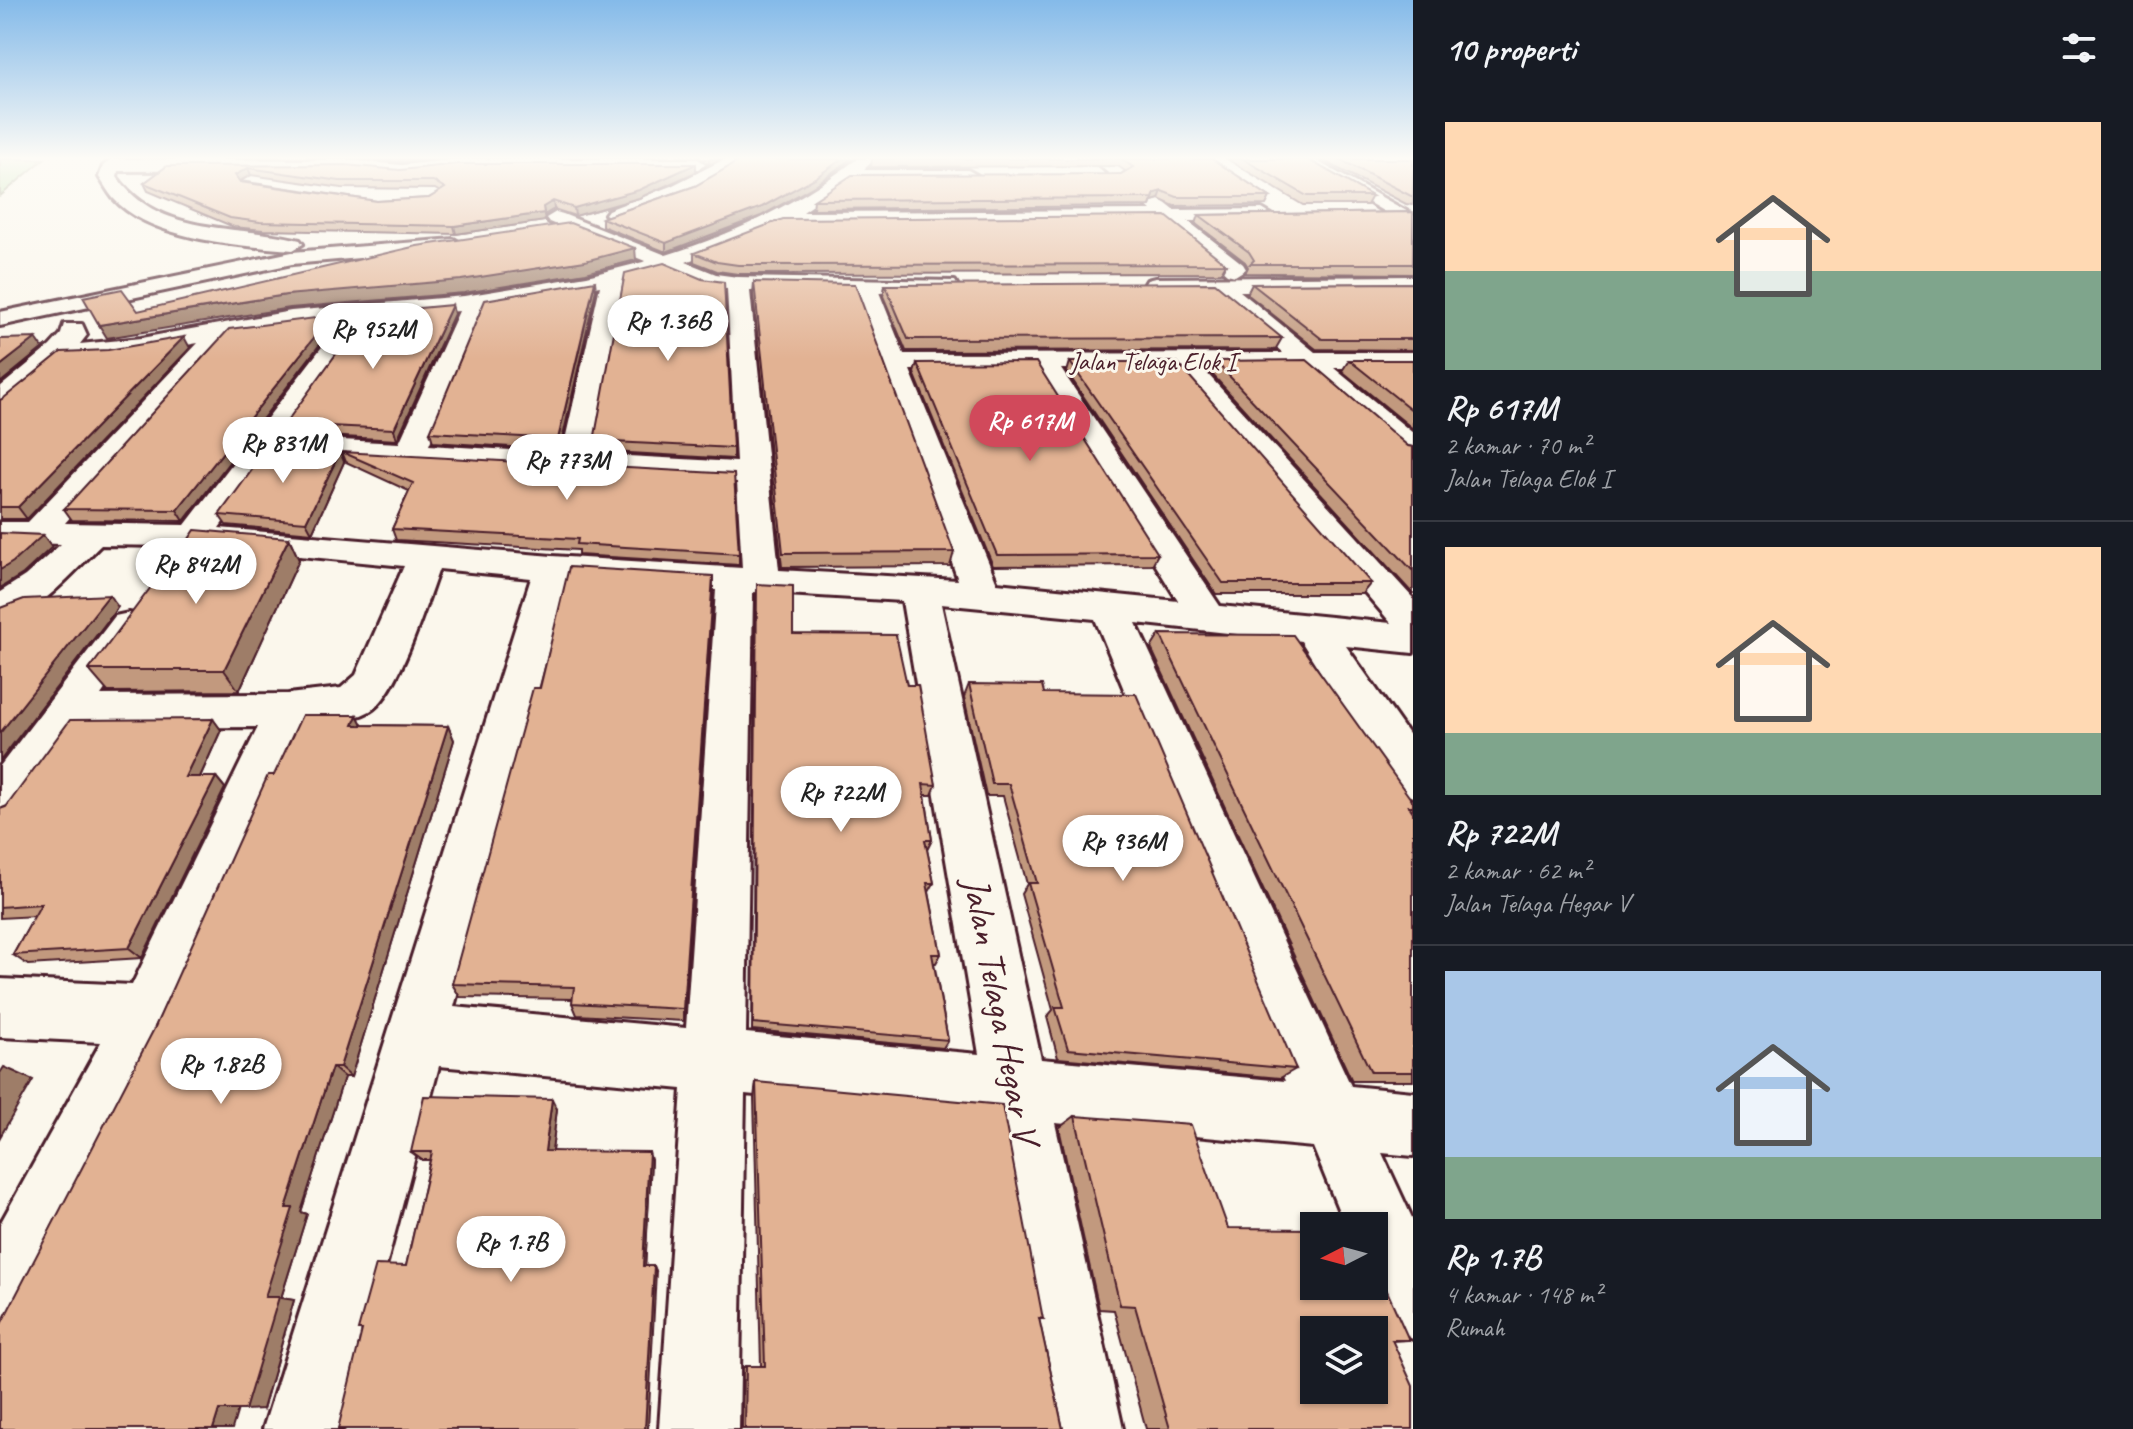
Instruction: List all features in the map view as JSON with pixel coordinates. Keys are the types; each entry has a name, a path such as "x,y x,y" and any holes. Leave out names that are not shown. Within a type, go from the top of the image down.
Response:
{"street":[{"path":"186,226 203,232 320,252"},
{"path":"562,226 711,280 738,284 865,286 957,277 731,269 687,255 626,226"},
{"path":"59,352 126,351 273,321 475,302 613,276 687,255 761,226"},
{"path":"1182,226 1232,267 1308,361 1413,448"},
{"path":"232,237 232,250 237,257 255,265"},
{"path":"0,319 320,252 475,237"},
{"path":"1232,267 1413,283"},
{"path":"1139,277 1232,267 1413,269"},
{"path":"575,463 613,276"},
{"path":"699,1429 714,1061 754,473 738,284"},
{"path":"865,286 982,594"},
{"path":"410,453 475,302"},
{"path":"0,401 59,352 74,335 69,317 52,306"},
{"path":"0,802 359,314"},
{"path":"37,533 223,331"},
{"name":"Jalan Telaga Elok I","path":"894,362 1413,360"},
{"path":"1181,361 1413,623"},
{"path":"1043,362 1208,618"},
{"path":"262,445 754,473"},
{"path":"0,532 195,536 552,568 982,594 1413,639"},
{"path":"0,610 38,585 94,532"},
{"path":"65,712 288,710 339,705 356,699 373,684 426,557"},
{"path":"303,1429 552,568"},
{"name":"Jalan Telaga Hegar V","path":"919,590 1083,1429"},
{"path":"1110,608 1413,1302"},
{"path":"1314,629 1413,778"},
{"path":"0,1297 148,1015 288,710"},
{"path":"0,1008 148,1015"},
{"path":"417,1034 1413,1124"}],"building":[{"path":"552,226 577,226 635,248 585,261 461,280 286,295 99,325 83,297 122,289 138,311 417,246"},
{"path":"622,226 712,226 666,243"},
{"path":"765,226 1178,226 1226,264 738,265 717,262 694,253"},
{"path":"1213,226 1413,226 1413,264 1250,264 1254,260 1249,252"},
{"path":"664,263 702,279 724,282 733,448 594,441 625,273"},
{"path":"595,281 558,439 430,432 485,300"},
{"path":"754,282 855,284 954,552 783,553"},
{"path":"1215,283 1282,338 908,339 885,285"},
{"path":"1413,283 1413,339 1322,339 1252,284"},
{"path":"452,305 394,429 285,424 366,313"},
{"path":"331,316 177,510 64,509 229,329"},
{"path":"184,337 18,507 0,507 0,400 61,352 108,350"},
{"path":"36,338 0,366 0,339"},
{"path":"1307,360 1413,447 1413,571 1215,361"},
{"path":"1349,360 1413,360 1413,411"},
{"path":"1036,362 1158,554 997,555 917,363"},
{"path":"1070,362 1177,362 1371,583 1223,583"},
{"path":"268,448 340,452 306,522 219,515"},
{"path":"342,452 734,474 739,554 577,544 578,539 392,529 413,483"},
{"path":"195,530 289,538 224,670 89,670 154,583 159,583"},
{"path":"0,533 43,535 0,570"},
{"path":"569,567 713,576 683,1009 572,1003 574,987 452,984 533,688 540,688"},
{"path":"757,584 793,586 793,634 896,635 907,685 918,685 936,785 923,784 932,840 925,840 934,883 927,883 941,954 932,954 948,1040 753,1023"},
{"path":"109,595 0,733 0,608 24,599"},
{"path":"1160,634 1293,635 1413,802 1413,806 1409,806 1413,812 1413,1072 1371,1072"},
{"path":"969,684 1042,685 1044,693 1136,694 1296,1069 1068,1049 1055,1007 1064,1007 1028,883 1037,883 1009,784 992,784"},
{"path":"302,715 357,715 353,725 448,726 340,1067 332,1067 286,1208 293,1208 265,1297 279,1297 245,1410 219,1410 213,1429 0,1429 0,1326 155,1027 268,775 274,775"},
{"path":"213,719 185,777 216,777 129,948 13,955 41,904 0,907 0,809 6,807 70,720"},
{"path":"756,1082 1002,1105 1043,1319 1039,1318 1063,1429 745,1429 746,1366 765,1366"},
{"path":"424,1096 552,1099 545,1151 649,1152 643,1266 654,1266 645,1429 338,1429 362,1330 358,1330 376,1265 406,1266 432,1152 411,1152"},
{"path":"1075,1116 1191,1125 1228,1228 1300,1229 1300,1300 1388,1300 1388,1293 1409,1340 1392,1340 1413,1386 1413,1429 1170,1429 1135,1306 1120,1305"}]}
